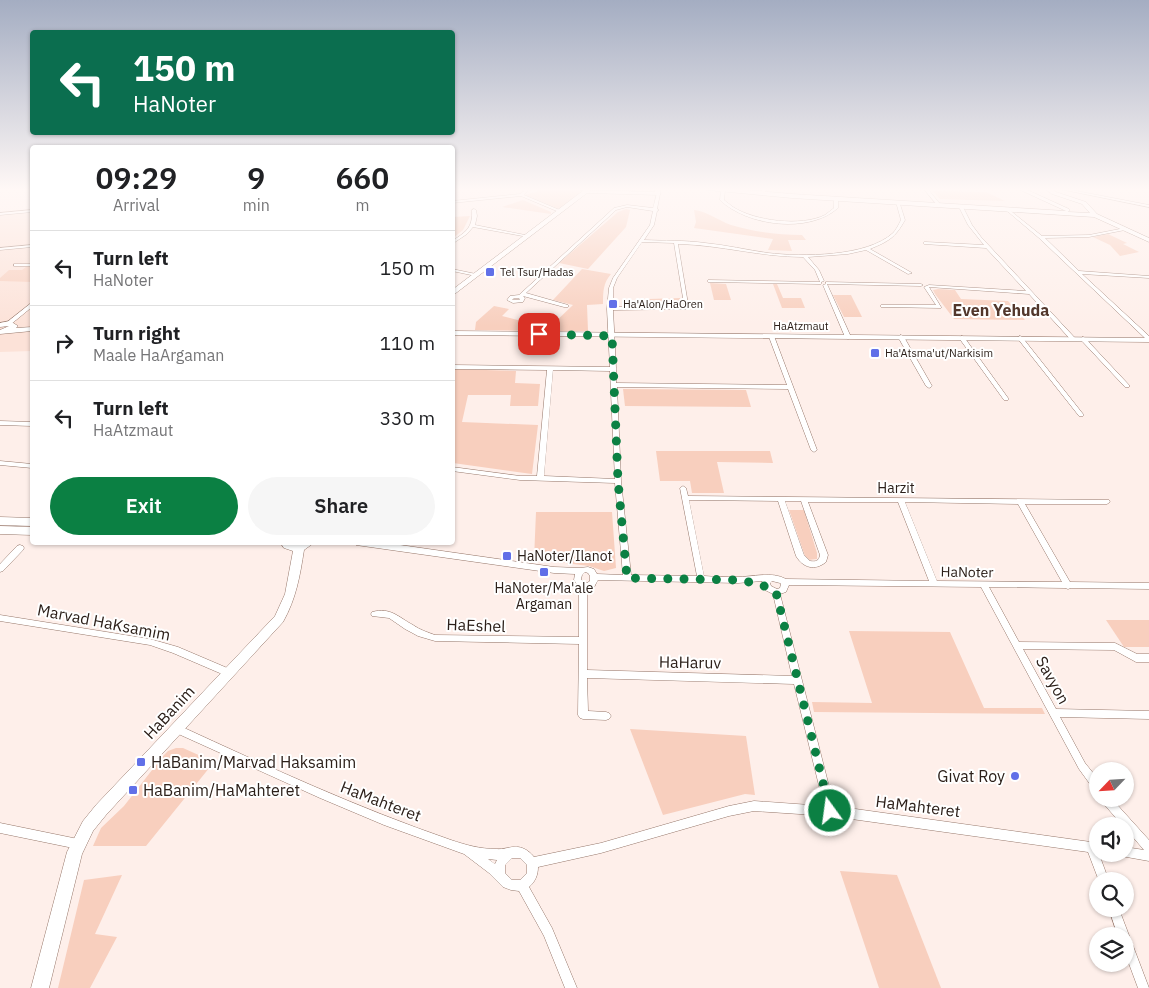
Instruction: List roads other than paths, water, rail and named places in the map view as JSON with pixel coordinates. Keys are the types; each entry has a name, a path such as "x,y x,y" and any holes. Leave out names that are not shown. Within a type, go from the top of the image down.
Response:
{"street":[{"path":"518,234 528,236"},
{"path":"455,292 530,234"},
{"path":"566,306 521,295 588,234"},
{"path":"627,578 618,481 610,309 611,288 614,278 645,234"},
{"path":"640,241 706,244 764,254 805,256 866,248 883,242 893,234"},
{"path":"976,234 1073,339"},
{"path":"1039,234 1149,339"},
{"path":"1041,236 1089,236 1098,234"},
{"path":"1136,234 1149,240"},
{"path":"610,309 684,308 686,304 676,242"},
{"path":"926,244 987,247"},
{"path":"0,249 30,246"},
{"path":"866,248 910,273"},
{"path":"805,256 817,270 848,337"},
{"path":"16,265 30,264"},
{"path":"455,271 476,276"},
{"path":"1079,272 1149,277"},
{"path":"710,281 925,286 1029,293"},
{"path":"883,306 939,307 925,286"},
{"path":"4,327 30,307"},
{"path":"4,327 30,328"},
{"name":"HaAtzmaut","path":"455,333 612,336 1149,339"},
{"path":"772,337 814,450"},
{"path":"901,338 929,386"},
{"path":"962,338 1006,400"},
{"path":"1020,338 1081,415"},
{"path":"1083,339 1127,386"},
{"path":"455,367 614,369"},
{"path":"540,479 550,368"},
{"path":"615,385 791,387"},
{"path":"0,423 30,424"},
{"path":"0,463 30,466"},
{"path":"455,468 540,479 618,481"},
{"path":"682,488 700,579"},
{"name":"Harzit","path":"685,498 1107,502"},
{"path":"781,499 800,556 809,565 815,565 823,560 824,555 804,499"},
{"path":"900,500 934,584"},
{"path":"1020,501 1068,586"},
{"path":"0,521 30,522"},
{"path":"0,530 30,530"},
{"path":"287,545 289,547 304,545"},
{"name":"HaBanim","path":"40,988 71,863 78,844 88,826 271,628 285,609 294,588 304,545"},
{"path":"377,545 554,570 590,571 596,577 738,580 770,578"},
{"path":"0,569 20,548"},
{"path":"554,570 580,582 592,584 596,577"},
{"path":"581,571 577,575 580,582 583,715 606,716"},
{"path":"770,578 766,582 772,590 830,811"},
{"name":"HaNoter","path":"770,578 779,579 784,582 1149,586"},
{"path":"738,580 760,584 772,590 783,590 785,587 784,582"},
{"name":"Savyon","path":"984,585 1089,776"},
{"name":"HaEshel","path":"375,614 391,615 421,634 435,638 582,641"},
{"name":"Marvad HaKsamim","path":"0,618 150,642 175,650 229,673"},
{"path":"1017,645 1114,647 1136,658 1149,658"},
{"name":"HaHaruv","path":"583,674 796,680"},
{"path":"1055,714 1149,715"},
{"name":"HaMahteret","path":"177,729 310,790 466,850 499,856 509,854"},
{"name":"HaMahteret","path":"532,863 601,848 742,808 769,806 830,811 1089,847"},
{"path":"1114,808 1149,848"},
{"path":"0,828 78,844"},
{"name":"HaMahteret","path":"466,850 494,869 502,878"},
{"path":"521,852 532,863 532,874 522,885 509,885 502,878 501,865 509,854 521,852"},
{"path":"1134,854 1149,856"},
{"path":"522,885 548,932 571,988"},
{"path":"1134,961 1144,988"}],"place":[{"name":"Tel Tsur/Hadas","path":"490,272"},
{"name":"Ha'Alon/HaOren","path":"613,304"},
{"name":"Ha'Atsma'ut/Narkisim","path":"875,353"},
{"name":"HaNoter/Ilanot","path":"507,556"},
{"name":"HaNoter/Ma'ale Argaman","path":"544,572"},
{"name":"HaBanim/Marvad Haksamim","path":"141,762"},
{"name":"Givat Roy","path":"1015,776"},
{"name":"HaBanim/HaMahteret","path":"133,790"}],"district":[{"name":"Even Yehuda","path":"1001,310"}]}
